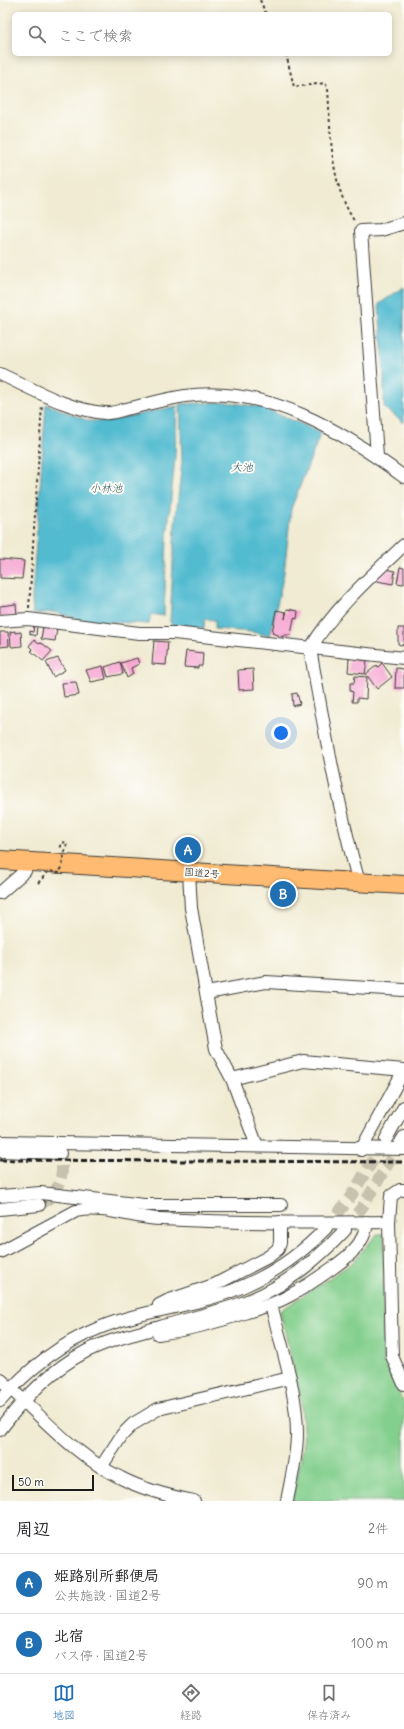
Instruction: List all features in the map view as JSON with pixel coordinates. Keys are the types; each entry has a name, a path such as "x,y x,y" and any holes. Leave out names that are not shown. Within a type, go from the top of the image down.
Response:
{"highway":[{"name":"国道2号","path":"0,860 189,873 404,885"}],"street":[{"path":"377,456 361,231 381,230 404,223"},
{"path":"0,374 73,407 106,414 185,396 232,395 284,407 337,431 377,456 404,477"},
{"path":"359,883 345,830 331,764 310,649 321,630 370,577 404,545"},
{"path":"0,621 28,619 139,633 174,633 310,649 404,658"},
{"path":"0,893 25,871 28,863"},
{"path":"189,873 191,908 216,1050 232,1080 257,1146"},
{"path":"207,993 266,982 404,990"},
{"path":"232,1080 303,1061 404,1070 361,1150"},
{"path":"386,1139 404,1107"},
{"path":"0,1142 257,1146 361,1150 403,1143"},
{"path":"0,1151 60,1152"},
{"path":"404,1190 400,1190 391,1196 388,1222 392,1356 404,1384"},
{"path":"0,1196 41,1193 144,1205 281,1205"},
{"path":"0,1209 39,1206"},
{"path":"0,1252 76,1211 86,1209 97,1209 158,1219 280,1222 388,1222"},
{"path":"140,1315 167,1301 214,1285 268,1257 278,1249 280,1243 280,1222"},
{"path":"129,1336 176,1332 218,1322 288,1297 340,1262 359,1245 366,1233 367,1222"},
{"path":"0,1401 11,1388 34,1367 67,1343 101,1327 140,1315 219,1296 254,1282 296,1255 326,1228"},
{"path":"0,1430 24,1401 46,1380 71,1361 99,1346 224,1309 259,1296 277,1286 306,1266 332,1244 345,1230"},
{"path":"271,1304 290,1378 297,1433 295,1459 287,1501"},
{"path":"101,1467 122,1435 133,1424 158,1409 290,1378"},
{"path":"0,1379 66,1440 101,1467 140,1487 164,1495 194,1501"}],"path":[{"path":"260,0 265,12"},
{"path":"286,56 294,87 325,84 328,89 332,152 336,176 346,208 361,231"},
{"path":"28,619 43,394"},
{"path":"38,883 49,871 60,873 67,843 62,842 60,850"}],"green space":[{"path":"377,1234 384,1234 383,1359 404,1404 404,1501 292,1501 304,1443 301,1400 280,1311 352,1263"}],"water":[{"path":"404,287 404,423 384,407 384,373 379,304"},
{"name":"大池","path":"226,402 260,407 321,432 291,509 284,573 270,636 252,632 215,629 215,620 205,619 204,628 172,625 170,622 175,525 182,462 180,404"},
{"name":"小林池","path":"46,404 89,421 110,421 177,406 175,458 167,538 164,616 151,614 149,624 81,620 54,612 33,614 32,598"}],"building":[{"path":"0,559 24,561 22,579 0,578"},
{"path":"400,567 404,568 404,584 397,583"},
{"path":"384,569 395,571 393,584 377,581 377,578 381,575"},
{"path":"16,604 17,615 0,618 0,606"},
{"path":"287,609 298,611 297,619 294,618 291,635 284,635 284,637 272,633 276,610 286,612 285,619"},
{"path":"34,625 37,626 36,636 30,634 30,631 33,632"},
{"path":"43,627 57,629 55,641 41,639"},
{"path":"398,628 404,628 404,644 401,645 398,644"},
{"path":"15,631 15,633 21,632 22,646 11,646 10,632"},
{"path":"0,632 8,632 9,646 0,647"},
{"path":"34,640 39,644 43,644 52,651 43,661 31,651 33,650 29,646"},
{"path":"154,641 168,642 166,665 152,664"},
{"path":"186,651 203,653 202,666 198,666 198,668 184,667"},
{"path":"58,658 65,670 53,677 46,662"},
{"path":"137,658 139,664 131,668 133,674 127,678 121,663"},
{"path":"351,658 367,661 365,674 348,672 349,659"},
{"path":"120,662 123,674 108,677 105,667"},
{"path":"382,663 392,677 377,689 366,674"},
{"path":"103,666 106,679 91,682 86,670"},
{"path":"396,668 404,669 404,688 395,688"},
{"path":"253,669 254,689 239,690 238,670"},
{"path":"355,676 367,677 366,699 357,698 357,702 352,702 353,692 350,691 350,683 354,683"},
{"path":"76,682 79,695 64,697 62,683"},
{"path":"297,693 300,704 293,706 292,694"}],"tunnel":[{"path":"326,1228 349,1199 385,1141"},
{"path":"346,1228 363,1206 401,1142"},
{"path":"39,1205 52,1196 59,1183 62,1169 60,1153"}],"railway":[{"path":"0,1160 404,1162"}],"place":[{"name":"姫路別所郵便局","path":"188,850"},
{"name":"北宿","path":"283,894"}]}
